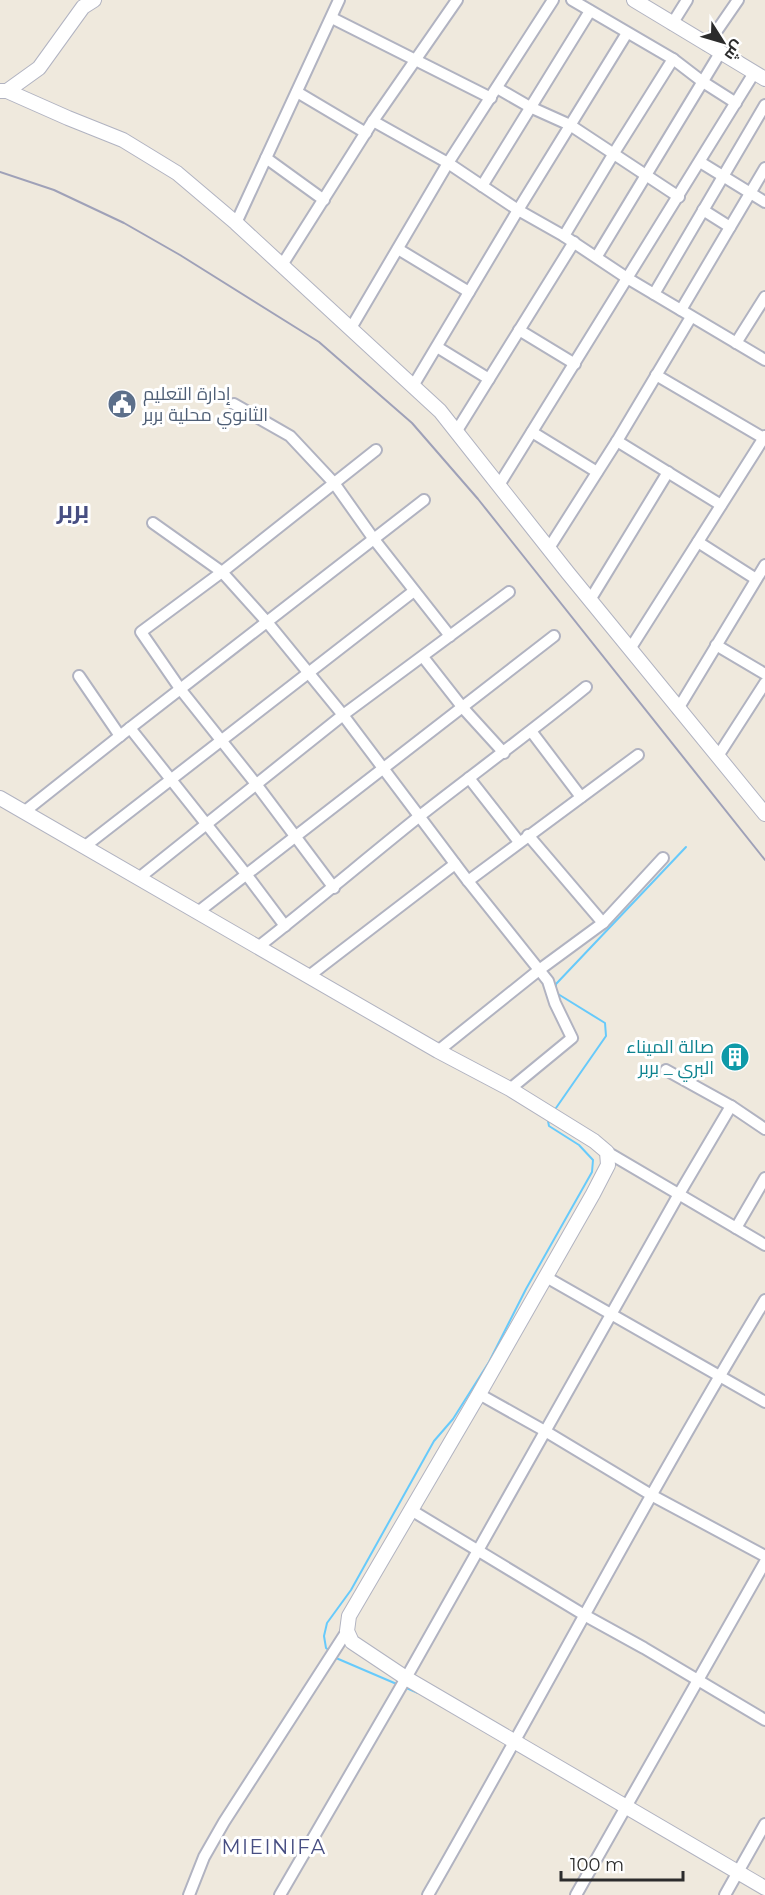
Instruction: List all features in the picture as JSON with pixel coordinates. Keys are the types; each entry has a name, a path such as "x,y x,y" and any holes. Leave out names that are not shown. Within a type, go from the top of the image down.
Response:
{"street":[{"path":"236,224 339,0"},
{"path":"282,265 373,121 457,0"},
{"path":"351,328 448,163 553,0"},
{"path":"572,0 673,59 736,103"},
{"path":"499,486 736,103 760,76 634,0"},
{"path":"672,24 687,0"},
{"path":"707,45 738,0"},
{"path":"3,91 39,68 82,7 90,1"},
{"path":"482,186 590,11"},
{"path":"332,18 491,98"},
{"path":"413,386 627,33"},
{"path":"597,256 720,53"},
{"path":"456,432 519,330 614,153 673,59"},
{"path":"497,88 530,107 570,125 679,197"},
{"path":"3,91 123,140 177,173 282,265 440,411 678,709 763,804"},
{"path":"297,92 366,133"},
{"path":"654,294 765,105"},
{"path":"373,121 448,163 518,210 597,256 627,278 765,360"},
{"path":"266,158 324,200"},
{"path":"700,162 765,202"},
{"path":"549,548 656,375 730,227 765,168"},
{"path":"703,210 730,227"},
{"path":"398,249 469,292"},
{"path":"736,343 765,297"},
{"path":"519,330 575,364"},
{"path":"436,347 489,379"},
{"path":"630,649 764,438 656,375"},
{"path":"234,404 290,436 334,483 450,636"},
{"path":"532,432 597,472"},
{"path":"616,441 721,505"},
{"path":"334,888 222,740 181,690 141,632 222,572 376,450"},
{"path":"590,600 668,472"},
{"path":"24,812 424,500"},
{"path":"153,523 222,572 267,622 343,715 468,881 548,981 555,1003 572,1038 510,1089"},
{"path":"698,542 756,579"},
{"path":"678,709 765,565"},
{"path":"84,847 414,591"},
{"path":"139,878 343,715 510,592"},
{"path":"198,912 554,636"},
{"path":"716,645 765,674"},
{"path":"423,657 463,708 504,753"},
{"path":"79,676 120,736"},
{"path":"718,756 765,683"},
{"path":"258,947 334,888 420,816 586,687"},
{"path":"130,728 285,926"},
{"path":"531,731 581,797"},
{"path":"468,881 638,755"},
{"path":"469,778 603,923"},
{"path":"0,798 438,1051 510,1089 594,1141 607,1152 765,1245"},
{"path":"438,1051 539,970 603,923 663,858"},
{"path":"309,976 455,864"},
{"path":"666,1070 731,1106 765,1130"},
{"path":"280,1895 731,1106"},
{"path":"189,1895 204,1857 224,1822 347,1631 350,1617 608,1165 607,1152"},
{"path":"736,1228 765,1178"},
{"path":"546,1277 765,1402"},
{"path":"428,1895 516,1742 720,1375 765,1300"},
{"path":"479,1394 653,1496 765,1556"},
{"path":"411,1510 586,1616 644,1647 765,1720"},
{"path":"576,1895 765,1562"},
{"path":"347,1631 352,1642 406,1678 765,1888"},
{"path":"725,1895 765,1824"}],"waterway":[{"path":"556,990 556,984 686,847"},
{"path":"556,1108 606,1036 605,1023 558,994"},
{"path":"330,1651 326,1648 324,1636 327,1623 351,1590 434,1441 453,1419 489,1362 526,1289 592,1172 593,1160 579,1145 549,1126 548,1121"},
{"path":"336,1658 399,1685"},
{"path":"404,1687 418,1693"}],"railway":[{"path":"0,172 54,190 124,223 180,255 319,342 412,423 478,499 765,860"}],"place":[{"name":"إدارة التعليم الثانوي محلية بربر","path":"122,404"},
{"name":"صالة الميناء البري _ بربر","path":"735,1057"}],"district":[{"name":"بربر","path":"73,510"},
{"name":"MIEINIFA","path":"274,1847"}]}
